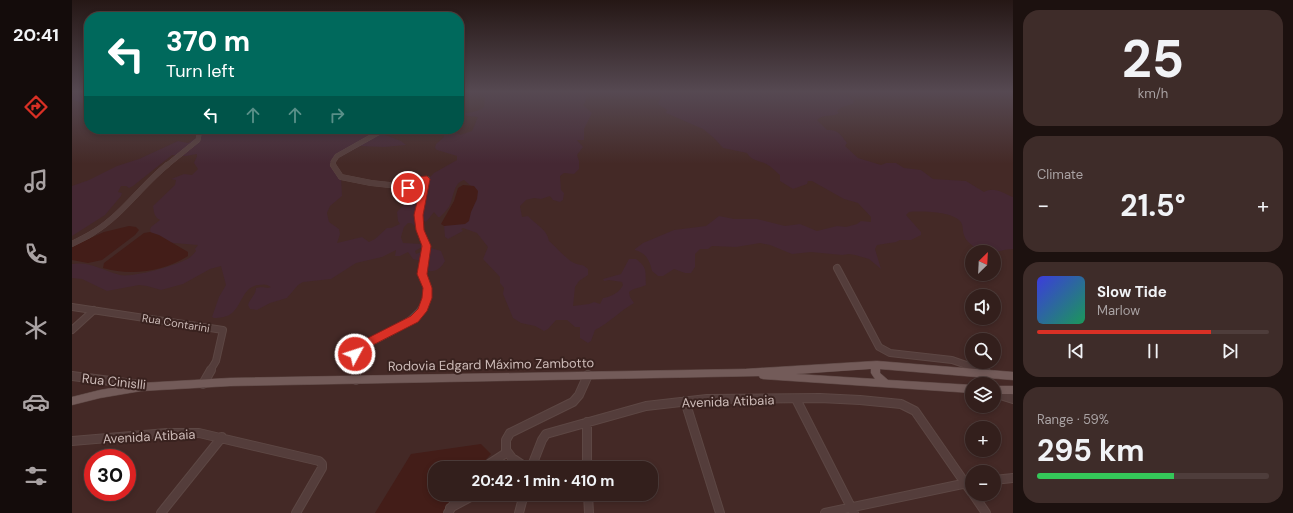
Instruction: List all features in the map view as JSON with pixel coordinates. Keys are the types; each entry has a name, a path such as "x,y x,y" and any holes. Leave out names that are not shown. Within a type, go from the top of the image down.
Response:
{"main road":[{"name":"Rodovia Edgard Máximo Zambotto","path":"72,401 100,394 157,386 356,380 745,373 877,365 1013,376"},
{"path":"877,365 875,373 886,383"},
{"name":"Rodovia Edgard Máximo Zambotto","path":"745,373 965,388"},
{"path":"1001,390 1013,390"}],"street":[{"path":"72,244 95,232 119,212 157,173 198,140 199,134"},
{"path":"356,380 355,354 358,349 414,319 422,311 428,292 422,274 426,246 420,230 418,215 427,179 418,179 408,188 389,186 341,177 333,165 333,162 337,156 376,134"},
{"path":"837,268 878,347 890,353 952,360 991,374"},
{"name":"Rua Contarini","path":"72,307 222,330 216,361 203,384"},
{"path":"72,330 94,310"},
{"name":"Rua Cinislli","path":"72,376 118,383 157,386"},
{"path":"517,461 506,453 504,448 510,433 573,402 579,395 588,376"},
{"path":"1001,395 1013,399"},
{"name":"Avenida Atibaia","path":"530,461 546,434 640,408 707,399 820,398 897,403 913,409 919,414 965,478"},
{"path":"796,399 852,510"},
{"path":"685,401 720,513"},
{"path":"587,422 588,461"},
{"name":"Avenida Atibaia","path":"72,440 192,433 222,437 319,461 322,464 322,468 296,513"},
{"path":"161,513 222,437"},
{"path":"494,461 506,453"},
{"path":"1001,479 1013,478"},
{"path":"825,513 852,510 965,483"},
{"path":"449,510 455,501"},
{"path":"449,510 464,501"},
{"path":"519,513 522,501"},
{"path":"588,501 589,513"},
{"path":"978,501 986,513"}],"shaded area":[{"path":"468,116 591,116 584,129 584,140 577,140 583,147 577,155 579,169 574,174 564,173 560,176 561,190 564,193 563,200 560,202 553,200 550,196 541,199 534,198 526,200 520,206 522,217 528,216 544,230 549,241 564,256 574,263 583,265 588,269 588,275 579,281 575,287 573,306 594,302 600,304 603,298 609,297 622,288 622,282 609,280 604,281 603,279 621,274 629,259 636,259 644,267 646,273 646,285 629,292 634,303 595,330 591,341 588,343 580,338 580,327 575,327 567,320 556,320 548,329 544,331 535,326 521,323 513,318 503,294 504,288 500,283 500,277 483,259 488,247 477,233 463,228 461,229 463,231 448,239 445,237 444,225 471,186 464,180 456,187 449,207 440,217 438,217 434,212 426,222 422,220 416,227 411,223 408,223 404,227 401,237 403,243 422,244 422,247 415,251 416,254 431,248 441,251 445,261 439,269 434,271 424,270 421,261 413,259 408,252 400,256 395,256 396,250 382,257 356,263 331,279 303,282 298,285 287,298 270,303 257,310 250,309 248,305 255,293 256,288 271,287 264,284 254,286 246,292 235,310 230,314 224,317 214,318 212,317 219,297 226,285 221,266 210,269 183,284 161,290 139,285 107,291 82,279 72,278 72,264 79,263 91,265 120,275 135,275 183,261 189,258 196,251 195,249 198,245 162,242 157,236 151,233 150,230 151,227 160,220 155,216 153,206 175,185 176,180 171,179 184,174 192,175 198,169 194,163 197,154 186,156 172,155 133,186 129,188 126,186 121,186 118,192 122,193 121,196 105,215 72,236 72,186 89,180 117,166 139,159 178,141 188,143 200,134 383,134 401,141 406,145 384,147 360,146 333,160 341,177 342,196 330,206 327,213 329,222 339,229 340,234 337,243 362,237 369,242 375,239 387,228 400,224 398,221 397,212 408,200 406,189 419,181 428,179 434,173 457,160 457,156 435,148 436,144 444,137 444,134 460,135 472,131 478,117"},
{"path":"673,116 828,116 817,120 827,130 834,130 839,133 847,143 845,146 858,158 881,165 886,163 896,163 904,168 921,170 933,179 966,181 984,192 988,190 995,190 1013,197 1013,249 1001,251 1001,245 972,245 965,238 960,221 950,215 935,212 909,212 906,215 921,232 921,235 911,240 900,240 877,245 875,249 881,269 869,259 855,255 811,252 792,254 770,245 760,243 736,247 712,246 708,249 700,249 695,254 695,267 691,273 685,273 674,269 663,276 658,276 652,271 647,258 635,249 643,243 674,230 706,226 719,216 734,219 757,219 785,226 800,224 817,231 837,226 846,227 857,224 861,221 871,222 871,217 858,203 844,199 812,181 808,181 807,184 793,189 780,181 780,175 768,165 752,158 747,153 723,148 703,129"},
{"path":"463,185 474,186 478,191 477,199 469,221 465,224 444,226 441,224 454,201 458,188"},
{"path":"129,226 136,227 139,230 135,235 102,260 88,263 72,260 72,246 104,232"},
{"path":"150,232 159,235 188,252 188,256 168,266 147,271 125,272 103,268 104,263 144,233"},
{"path":"481,444 491,454 484,461 428,461 428,501 452,501 444,513 375,513 411,454"}],"route":[{"path":"355,354 358,349 366,344 414,319 422,311 427,298 428,288 422,274 426,246 420,230 418,215 427,179 418,179 408,188"}]}
